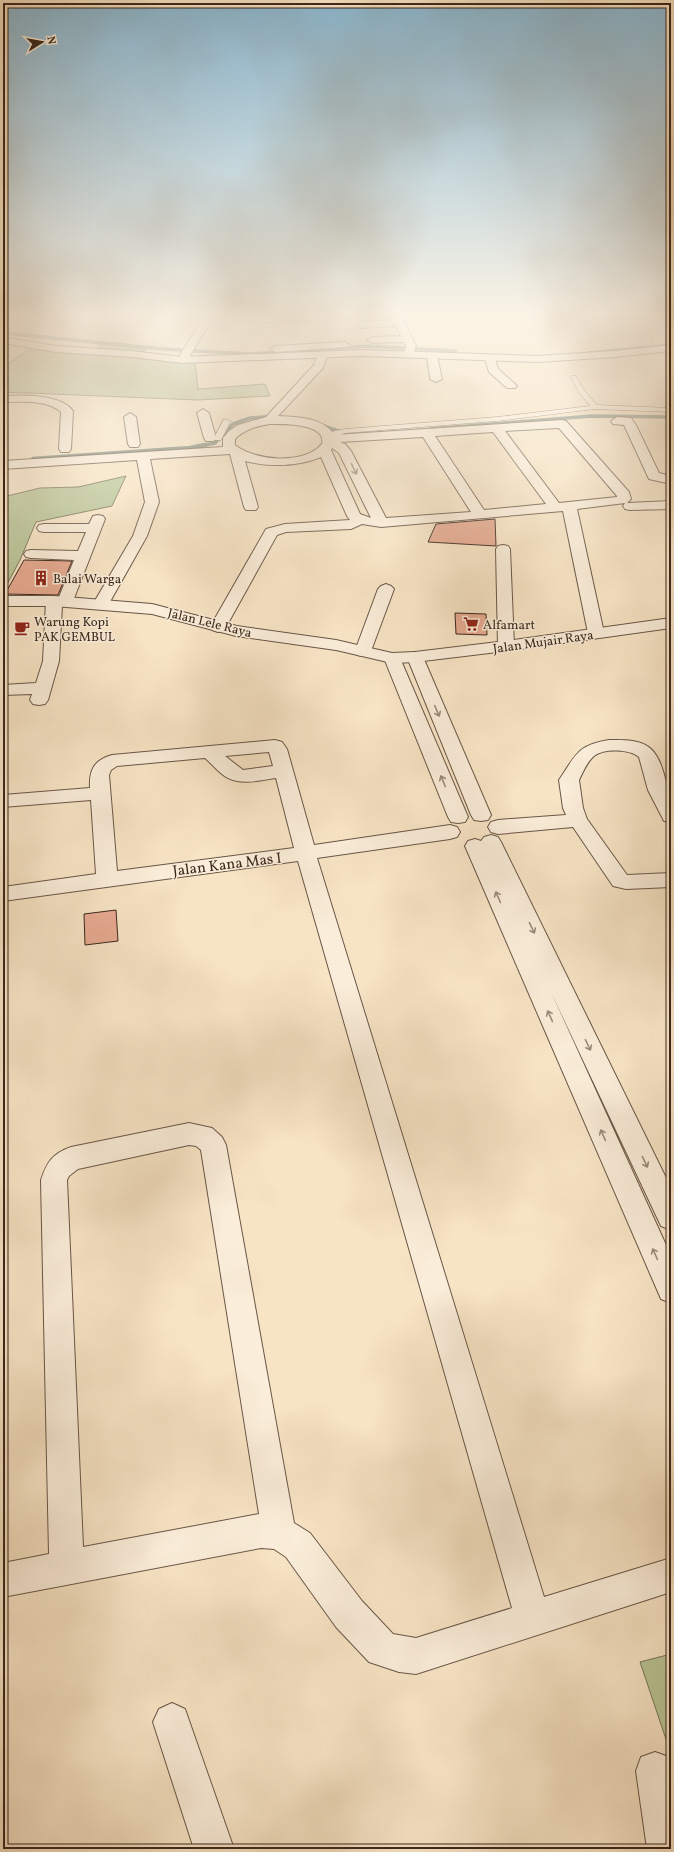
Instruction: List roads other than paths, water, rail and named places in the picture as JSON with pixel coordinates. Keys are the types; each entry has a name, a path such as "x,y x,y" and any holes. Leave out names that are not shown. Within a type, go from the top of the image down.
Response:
{"street":[{"path":"9,399 47,402 64,407 67,411 65,449"},
{"path":"272,417 288,399"},
{"path":"203,413 225,443 251,507"},
{"path":"130,417 134,444"},
{"path":"3,465 225,443 232,433 243,427 272,417 297,421 324,431 330,441 354,516 360,520 381,523 480,515 619,501 624,499 624,495 562,424 330,441 307,457 282,461 256,460 225,443 195,439"},
{"path":"617,421 627,421 630,425 654,476 671,480"},
{"path":"496,428 562,506 596,634"},
{"path":"428,434 480,515"},
{"path":"330,441 345,451 381,523"},
{"path":"3,454 134,444 146,450"},
{"path":"102,604 140,536 152,502 146,450"},
{"path":"630,506 671,506"},
{"path":"218,627 271,532 285,528 351,524 360,520"},
{"path":"3,690 41,694 51,661 60,601 83,556 96,524 44,528"},
{"path":"503,549 506,646"},
{"path":"31,554 83,556"},
{"path":"363,651 386,589"},
{"name":"Jalan Lele Raya","path":"3,600 60,601 134,606 167,612 236,631 336,645 392,658 415,657"},
{"name":"Jalan Mujair Raya","path":"415,657 671,623"},
{"path":"415,657 481,815 494,822 488,838 671,1289"},
{"path":"392,658 459,841 488,838 578,820"},
{"path":"107,879 99,774 104,766 112,761 275,746 278,749 306,854 533,1618"},
{"path":"671,816 664,788 647,754 641,748 632,746 604,746 589,750 569,780 573,808 578,820 620,881 671,880"},
{"path":"210,752 233,773 242,776 284,771"},
{"path":"3,801 101,793"},
{"name":"Jalan Kana Mas I","path":"3,894 107,879 306,854 454,824 473,814 481,815"},
{"path":"488,838 671,1217"},
{"path":"67,1567 54,1180 58,1169 71,1159 189,1134 204,1136 213,1146 279,1533"},
{"path":"3,1580 261,1531 279,1533 298,1545 350,1614 382,1649 399,1654 416,1656 671,1575"},
{"path":"172,1722 214,1849"},
{"path":"655,1771 667,1849"}],"lane":[{"path":"588,399 595,407"},
{"path":"330,441 345,431 497,419 595,407 671,410"},
{"path":"225,443 227,420"}],"waterway":[{"path":"33,459 190,448 215,443 233,424 250,418 275,416"},
{"path":"430,429 592,416 671,417"},
{"path":"320,425 351,435 356,435"}],"place":[{"name":"Balai Warga","path":"41,578"},
{"name":"Alfamart","path":"471,624"},
{"name":"Warung Kopi PAK GEMBUL","path":"22,628"}]}
